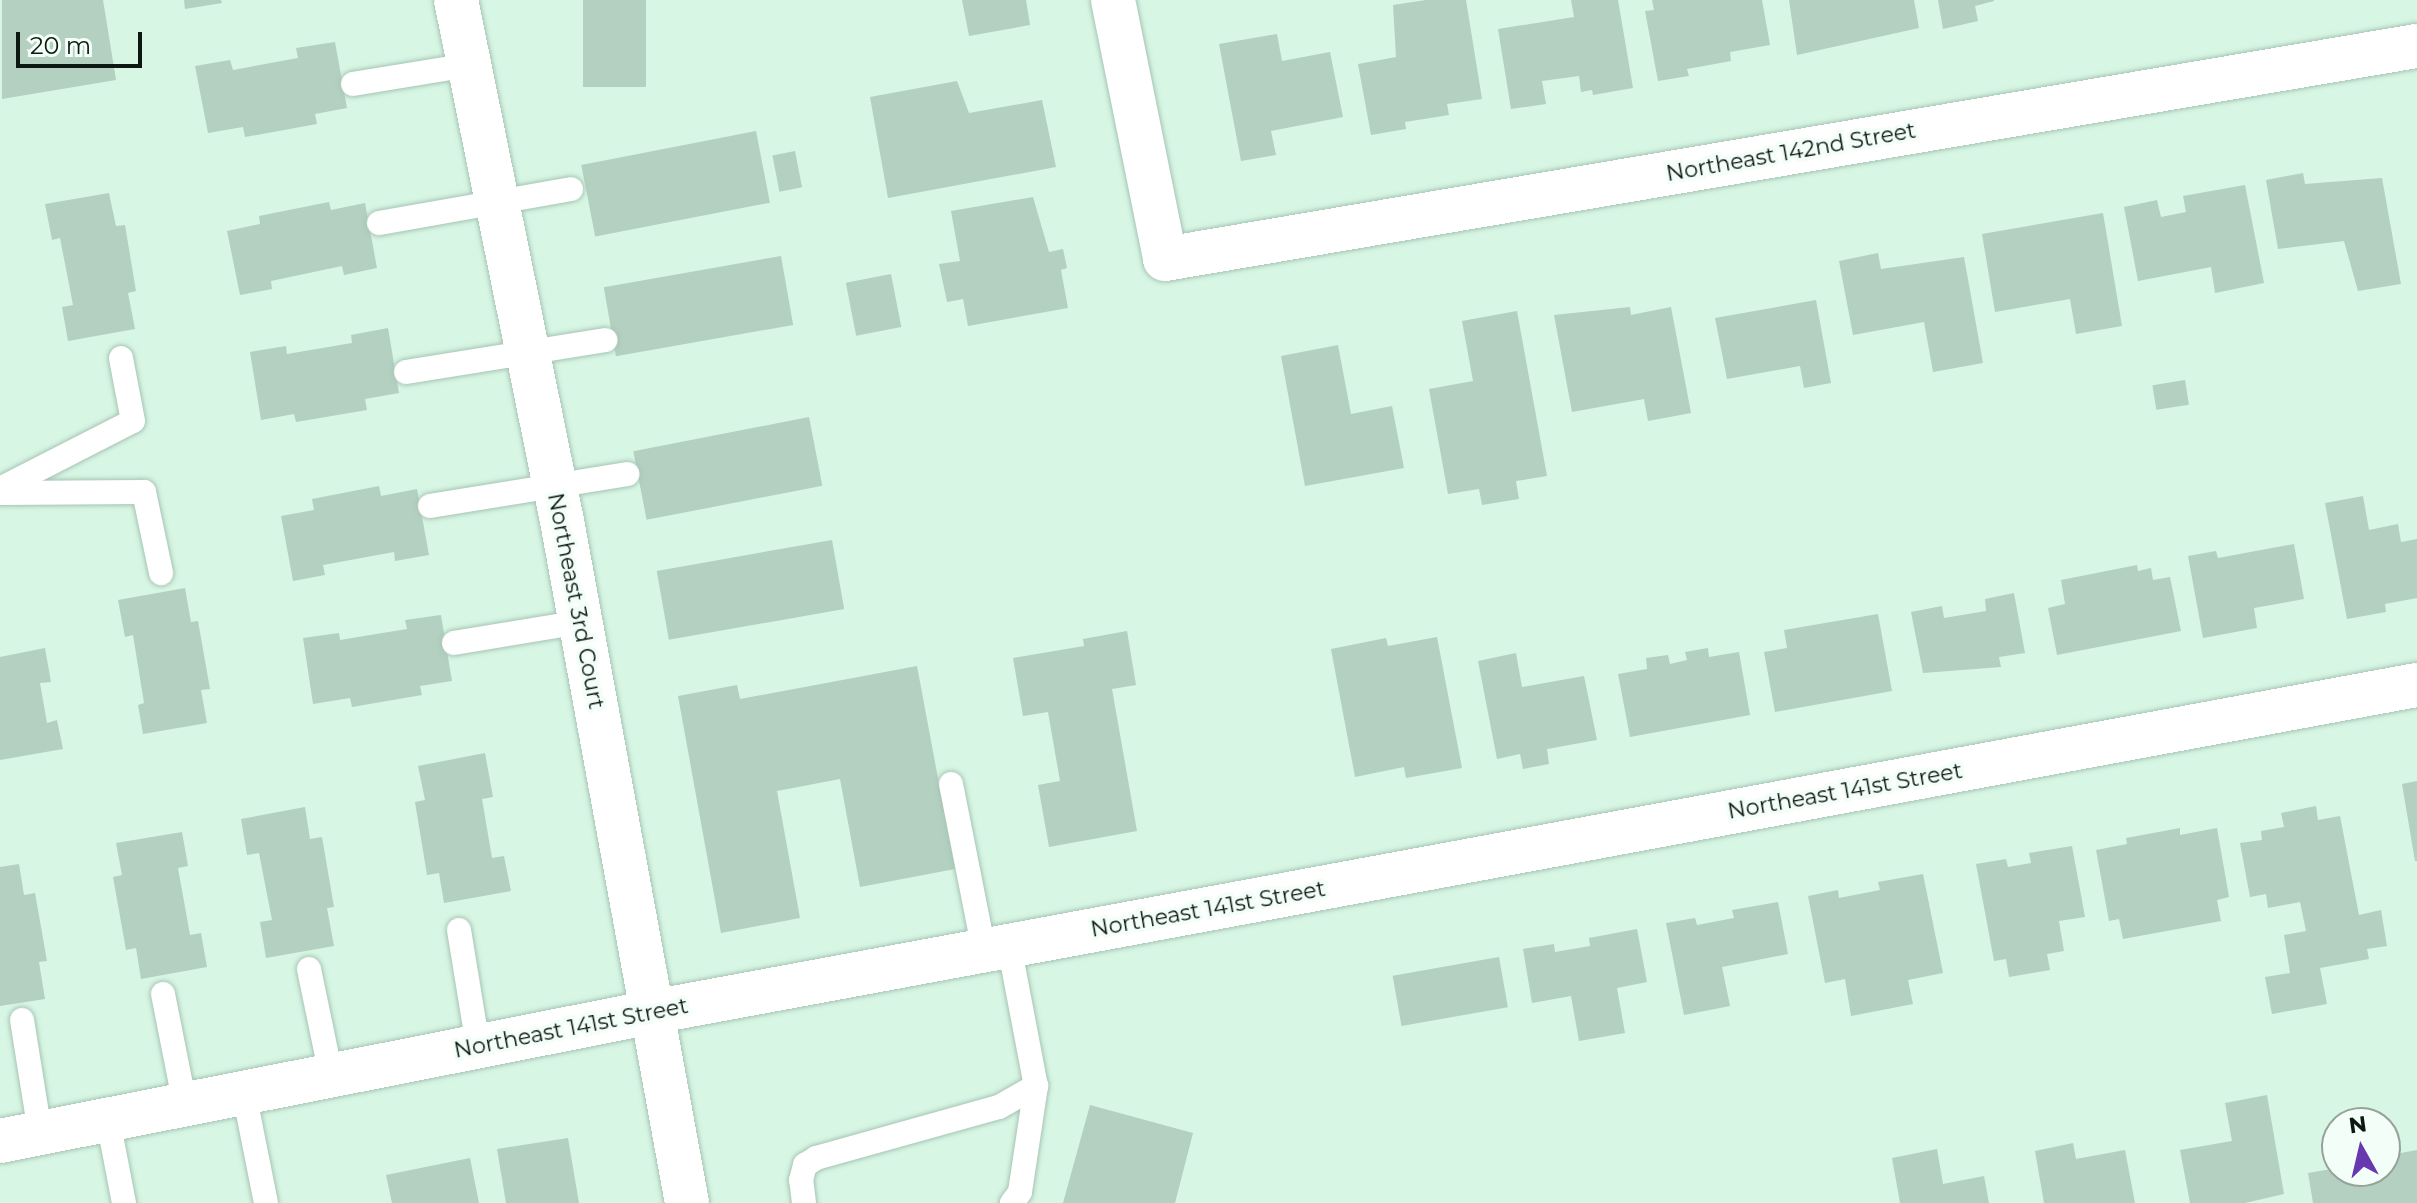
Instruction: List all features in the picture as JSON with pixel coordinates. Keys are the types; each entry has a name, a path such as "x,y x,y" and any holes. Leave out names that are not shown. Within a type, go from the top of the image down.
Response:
{"street":[{"name":"Northeast 3rd Court","path":"456,0 555,486 687,1203"},
{"name":"Northeast 142nd Street","path":"1113,0 1165,259 2417,46"},
{"name":"Northeast 141st Street","path":"20,1137 652,1012 2417,685"}],"lane":[{"path":"353,84 469,65"},
{"path":"379,223 571,189"},
{"path":"406,372 605,340"},
{"path":"0,491 133,421 121,358"},
{"path":"430,506 627,474"},
{"path":"0,491 144,492 161,573"},
{"path":"454,643 581,622"},
{"path":"951,784 1036,1086 1020,1192 1012,1203"},
{"path":"459,930 478,1046"},
{"path":"309,969 331,1075"},
{"path":"163,994 185,1105"},
{"path":"20,1137 22,1020"},
{"path":"804,1203 801,1180 805,1165 816,1158 999,1107 1036,1086"},
{"path":"244,1093 266,1203"},
{"path":"108,1120 124,1203"}],"building":[{"path":"2,0 103,0 116,80 2,99"},
{"path":"184,0 221,0 222,3 185,9"},
{"path":"583,0 646,0 646,87 583,87"},
{"path":"962,0 1026,0 1030,25 969,36"},
{"path":"1426,0 1466,0 1482,99 1447,104 1449,115 1405,122 1406,129 1371,135 1358,64 1396,57 1393,5"},
{"path":"1571,0 1618,0 1633,88 1593,95 1592,90 1581,92 1579,76 1542,81 1546,104 1511,109 1498,29 1574,17"},
{"path":"1652,0 1762,0 1770,45 1730,52 1731,61 1687,69 1689,76 1658,81 1645,11 1654,10"},
{"path":"1789,0 1914,0 1919,28 1797,55"},
{"path":"1938,0 1994,1 1975,6 1978,21 1943,29"},
{"path":"1277,34 1282,61 1330,52 1343,117 1271,131 1276,155 1241,161 1219,44"},
{"path":"335,42 347,108 315,114 317,124 245,137 243,127 208,133 195,66 230,60 233,70 298,58 296,48"},
{"path":"957,81 969,113 1042,100 1056,167 888,198 870,97"},
{"path":"756,131 770,203 595,237 581,165"},
{"path":"795,151 802,187 779,192 772,155"},
{"path":"2303,173 2305,184 2382,178 2401,284 2358,291 2344,241 2278,249 2266,180"},
{"path":"2245,185 2264,283 2215,293 2211,267 2138,281 2124,207 2157,200 2161,217 2186,212 2183,196"},
{"path":"109,193 116,226 125,225 136,291 128,293 135,329 68,341 62,307 73,305 60,238 52,240 45,204"},
{"path":"1033,197 1049,252 1063,249 1067,268 1061,270 1068,308 968,326 963,299 947,302 939,264 960,261 951,211"},
{"path":"329,202 331,210 365,203 377,268 344,275 342,266 271,281 272,289 240,295 227,231 260,224 259,216"},
{"path":"2103,213 2122,326 2076,334 2070,299 1995,312 1982,234"},
{"path":"1878,253 1881,269 1964,257 1983,363 1933,372 1924,322 1853,335 1839,261"},
{"path":"781,256 793,325 616,356 604,287"},
{"path":"891,274 901,327 856,336 846,283"},
{"path":"1816,300 1831,383 1804,388 1800,366 1727,379 1715,318"},
{"path":"1630,307 1631,315 1671,307 1691,413 1648,421 1644,399 1572,412 1554,315"},
{"path":"1517,311 1547,476 1516,481 1519,499 1482,505 1479,489 1448,494 1429,389 1473,381 1462,321"},
{"path":"388,328 399,393 365,399 367,410 296,422 294,414 261,420 250,352 286,346 287,354 352,343 351,335"},
{"path":"1338,345 1351,414 1392,406 1404,468 1305,486 1281,356"},
{"path":"2185,380 2189,405 2156,410 2152,385"},
{"path":"809,417 822,486 647,520 633,451"},
{"path":"379,486 381,496 417,489 429,555 395,561 394,552 323,565 325,575 293,581 281,516 314,510 312,499"},
{"path":"2363,496 2369,530 2398,524 2401,542 2417,539 2417,598 2385,604 2386,612 2347,619 2325,503"},
{"path":"832,540 844,609 669,640 657,571"},
{"path":"2294,544 2304,599 2254,608 2257,628 2203,638 2188,556 2216,551 2218,558"},
{"path":"2137,565 2138,571 2151,568 2153,580 2170,577 2181,631 2057,655 2048,608 2065,604 2061,580"},
{"path":"185,588 191,622 198,621 210,689 201,690 207,723 143,734 138,705 144,703 133,635 125,637 118,600"},
{"path":"2014,593 2025,653 1999,657 2001,667 1923,673 1911,612 1942,606 1944,618 1986,611 1985,599"},
{"path":"1878,614 1892,691 1775,712 1764,652 1787,648 1784,630"},
{"path":"441,615 452,681 420,686 422,695 352,707 350,698 313,704 303,638 339,633 340,640 407,629 405,620"},
{"path":"1127,631 1136,685 1112,689 1137,831 1049,847 1038,785 1060,781 1048,712 1023,716 1013,658 1084,646 1083,639"},
{"path":"1437,637 1462,768 1406,778 1404,767 1355,777 1331,649 1386,638 1388,646"},
{"path":"45,648 51,682 40,683 47,723 57,720 63,749 0,760 0,657"},
{"path":"1708,648 1709,657 1739,652 1750,715 1630,737 1618,674 1647,669 1646,658 1668,655 1670,664 1687,660 1685,652"},
{"path":"1516,653 1522,687 1584,676 1597,740 1547,749 1549,764 1523,769 1520,754 1497,759 1478,661"},
{"path":"917,666 955,869 860,887 840,779 777,791 800,918 721,933 678,696 737,685 740,699"},
{"path":"485,753 493,797 482,799 492,858 504,856 511,891 444,903 439,873 427,875 415,802 425,800 418,766"},
{"path":"2417,781 2417,861 2415,861 2402,784"},
{"path":"2316,806 2318,820 2340,816 2359,915 2381,910 2387,946 2367,949 2369,959 2320,968 2327,1004 2272,1014 2265,977 2290,973 2284,935 2306,931 2300,902 2268,908 2266,894 2250,897 2240,843 2262,840 2261,831 2284,827 2281,813"},
{"path":"305,807 310,839 322,837 334,907 327,908 334,946 266,958 260,922 272,920 259,853 247,855 241,819"},
{"path":"2180,828 2180,835 2217,828 2229,897 2217,900 2221,921 2123,939 2119,919 2109,921 2096,850 2127,844 2126,838"},
{"path":"182,832 188,866 178,868 190,935 201,933 207,967 141,979 136,948 126,950 113,877 122,875 116,843"},
{"path":"2072,846 2085,917 2059,921 2064,951 2047,954 2050,970 2009,977 2006,959 1994,961 1976,864 2006,859 2008,867 2031,863 2029,853"},
{"path":"19,864 24,895 35,893 47,961 39,962 45,999 0,1006 0,867"},
{"path":"1923,874 1943,973 1908,980 1913,1004 1851,1016 1845,979 1825,983 1808,896 1838,890 1839,898 1880,890 1878,882"},
{"path":"1778,902 1788,954 1722,967 1730,1006 1684,1015 1666,923 1695,918 1697,925 1734,918 1732,910"},
{"path":"1637,929 1647,982 1617,988 1625,1033 1579,1041 1571,996 1532,1003 1523,949 1554,944 1555,952 1590,946 1589,938"},
{"path":"1499,957 1508,1007 1401,1026 1393,976"},
{"path":"2267,1095 2284,1194 2245,1203 2190,1203 2180,1150 2232,1141 2225,1103"},
{"path":"1090,1105 1193,1133 1175,1203 1063,1203"},
{"path":"568,1138 579,1203 506,1203 497,1149"},
{"path":"2073,1143 2076,1159 2125,1150 2135,1203 2044,1203 2035,1151"},
{"path":"1937,1149 1943,1184 1984,1176 1989,1203 1900,1203 1892,1158"},
{"path":"2417,1150 2417,1203 2313,1203 2308,1173 2321,1171 2321,1187 2401,1187 2401,1153"},
{"path":"470,1158 479,1203 392,1203 386,1175"}]}
